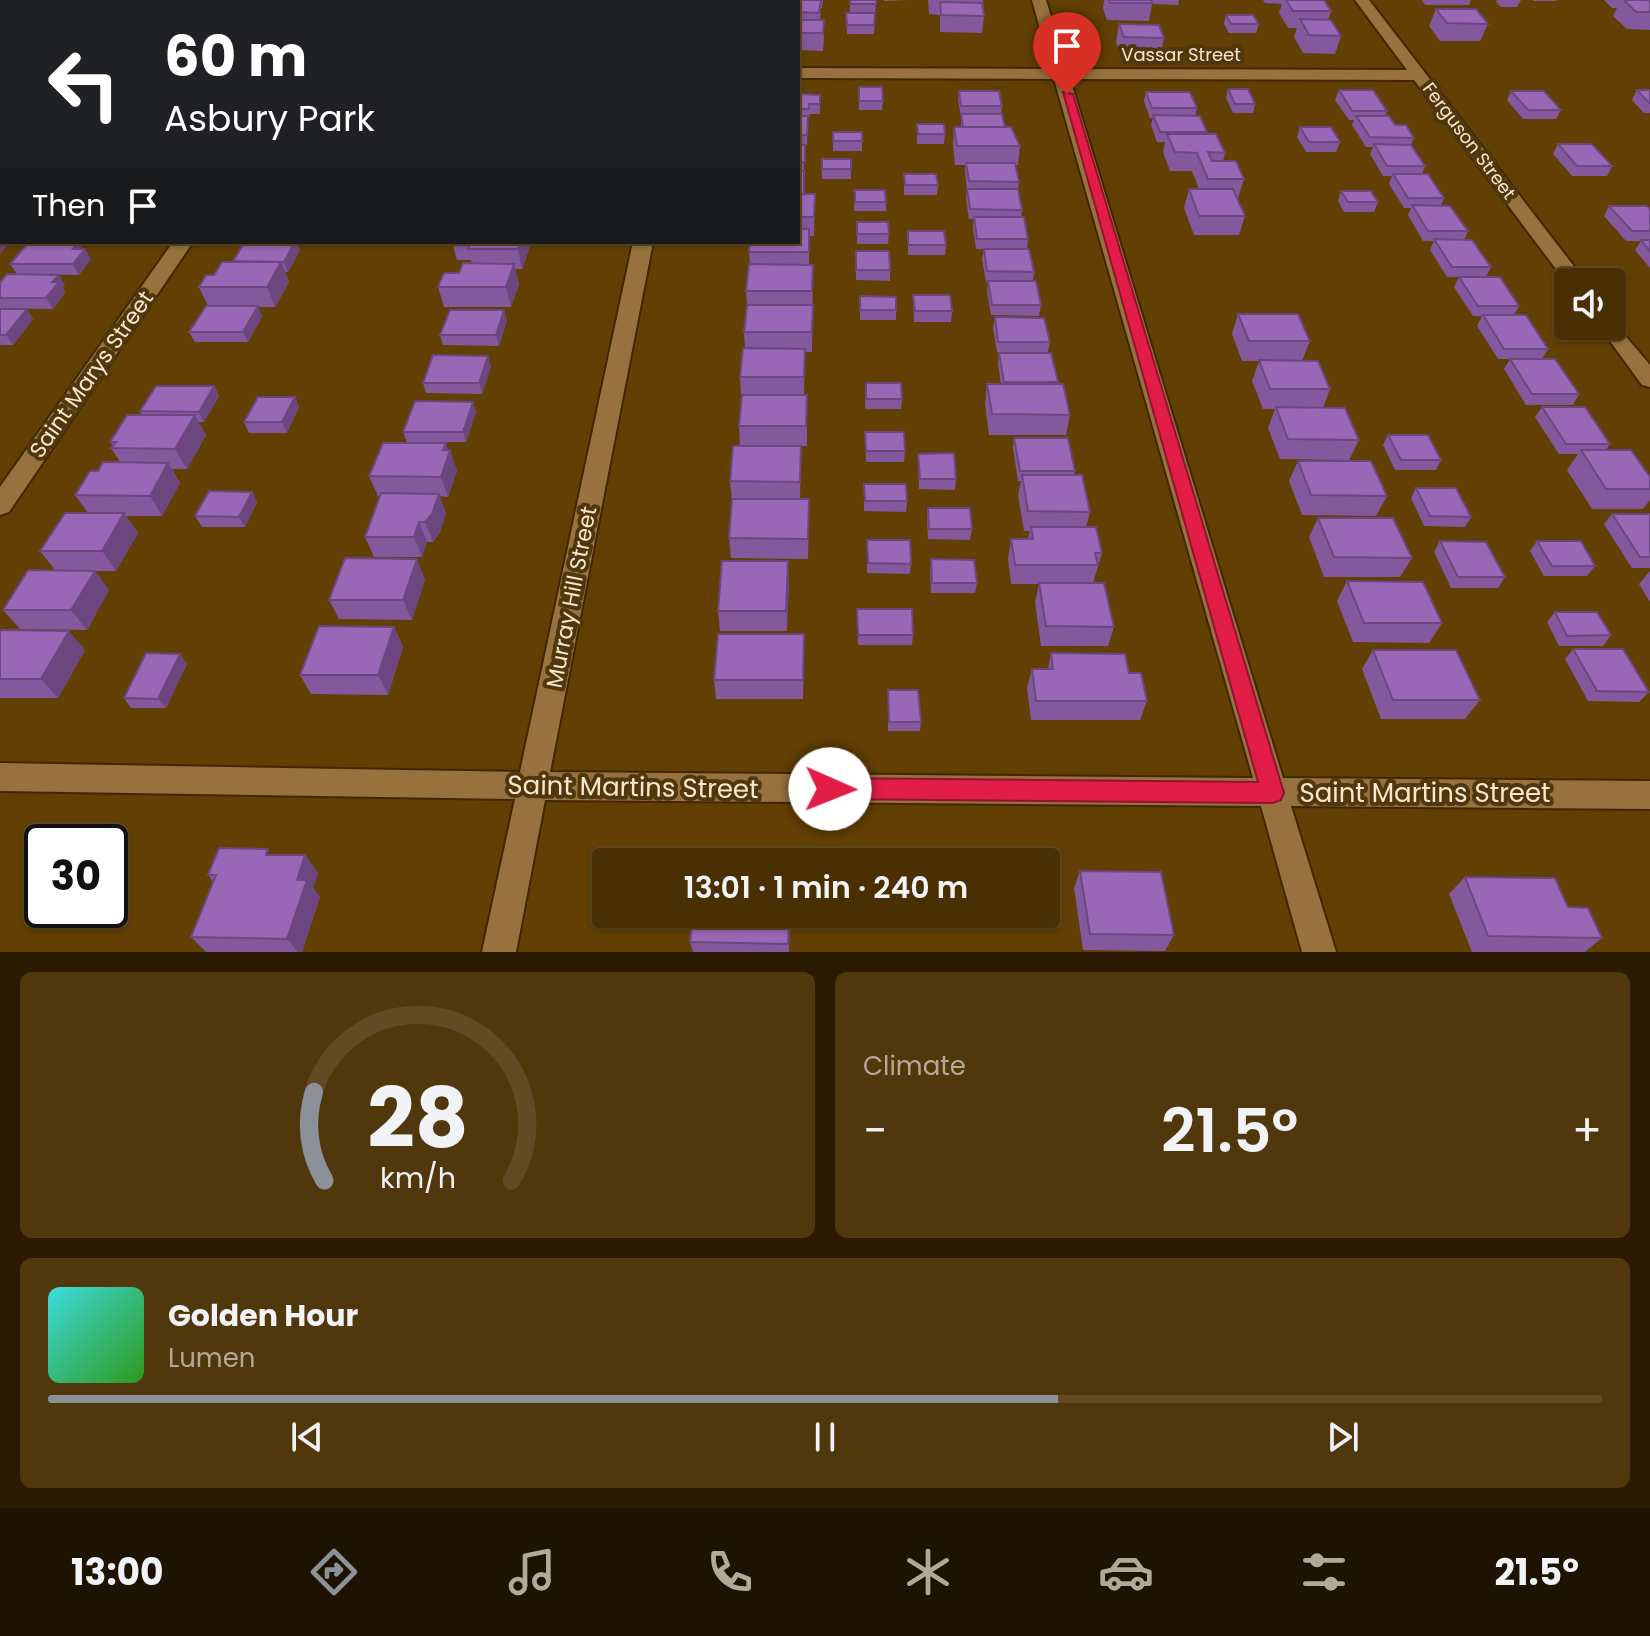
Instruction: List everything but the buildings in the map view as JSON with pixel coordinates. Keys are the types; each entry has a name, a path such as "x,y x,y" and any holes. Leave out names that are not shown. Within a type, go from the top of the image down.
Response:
{"street":[{"path":"1039,0 1319,952"},
{"name":"Ferguson Street","path":"1362,0 1565,268"},
{"name":"Vassar Street","path":"800,73 1419,75"},
{"name":"Saint Marys Street","path":"0,506 182,244"},
{"name":"Murray Hill Street","path":"499,952 643,244"},
{"path":"1620,340 1650,380"},
{"name":"Saint Martins Street","path":"0,777 533,786 1650,795"}],"route":[{"path":"830,789 1273,793 1067,94"}]}
